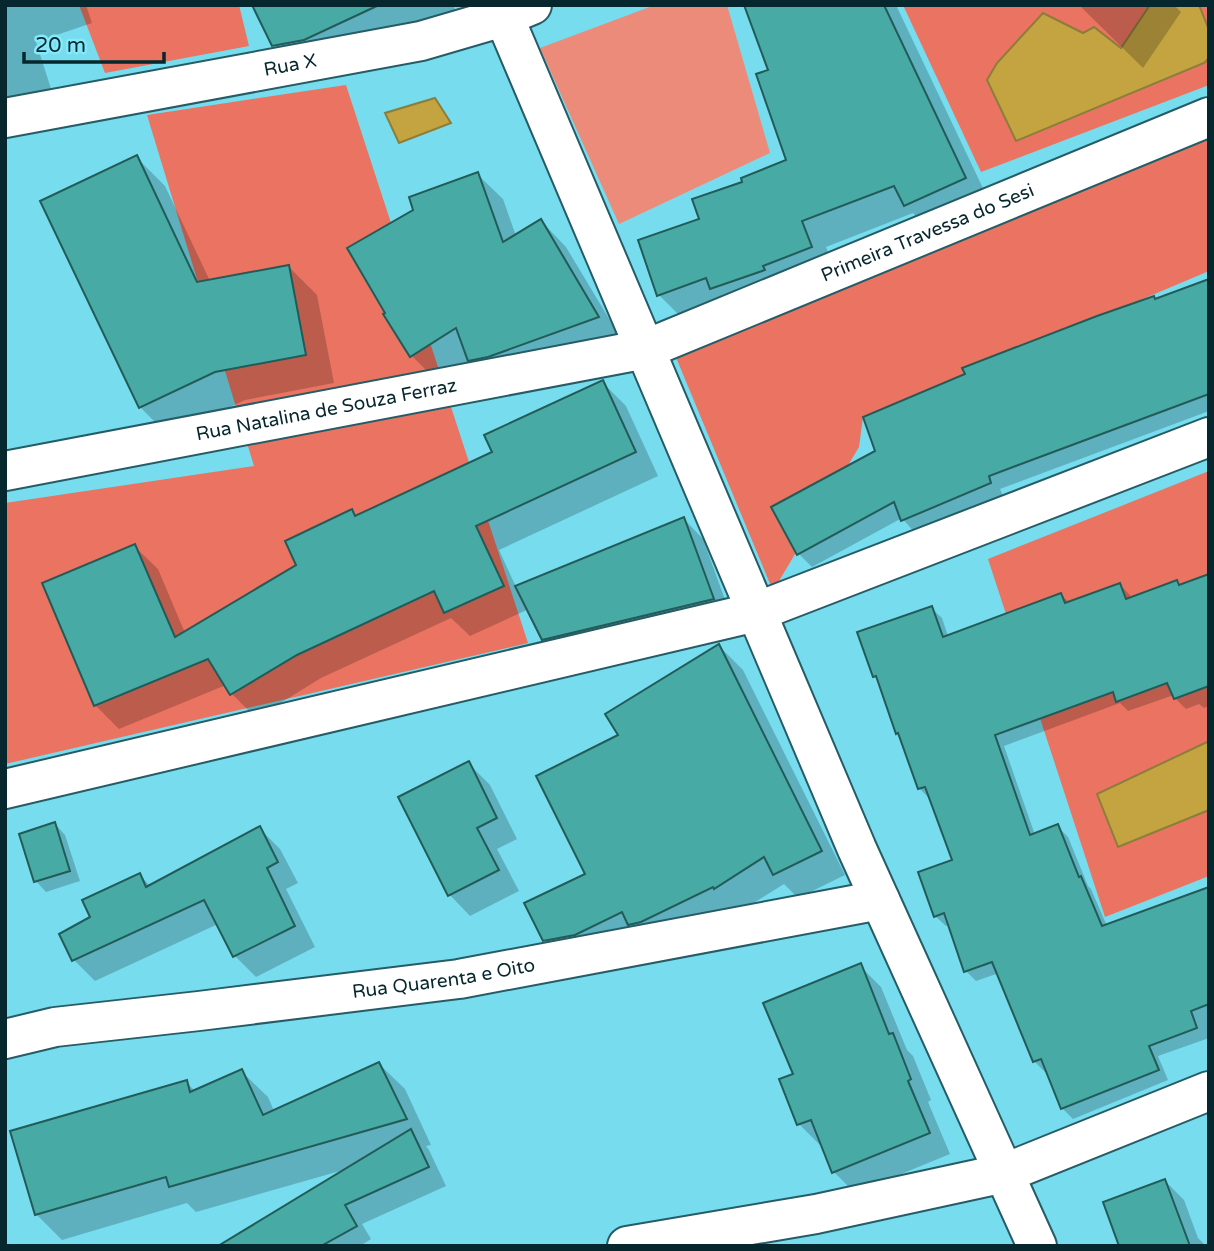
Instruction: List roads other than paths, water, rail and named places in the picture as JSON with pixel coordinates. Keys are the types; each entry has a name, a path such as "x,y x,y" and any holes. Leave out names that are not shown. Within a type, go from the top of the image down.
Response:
{"street":[{"name":"Rua X","path":"5,118 421,41 511,9"},
{"path":"511,9 646,349 756,612 880,900 1037,1246"},
{"name":"Primeira Travessa do Sesi","path":"646,349 1209,117"},
{"name":"Rua Natalina de Souza Ferraz","path":"5,471 646,349"},
{"path":"5,789 756,612 1209,438"},
{"name":"Rua Quarenta e Oito","path":"5,1039 55,1027 459,979 880,900"},
{"path":"627,1246 816,1214 1005,1173 1209,1091"}]}
